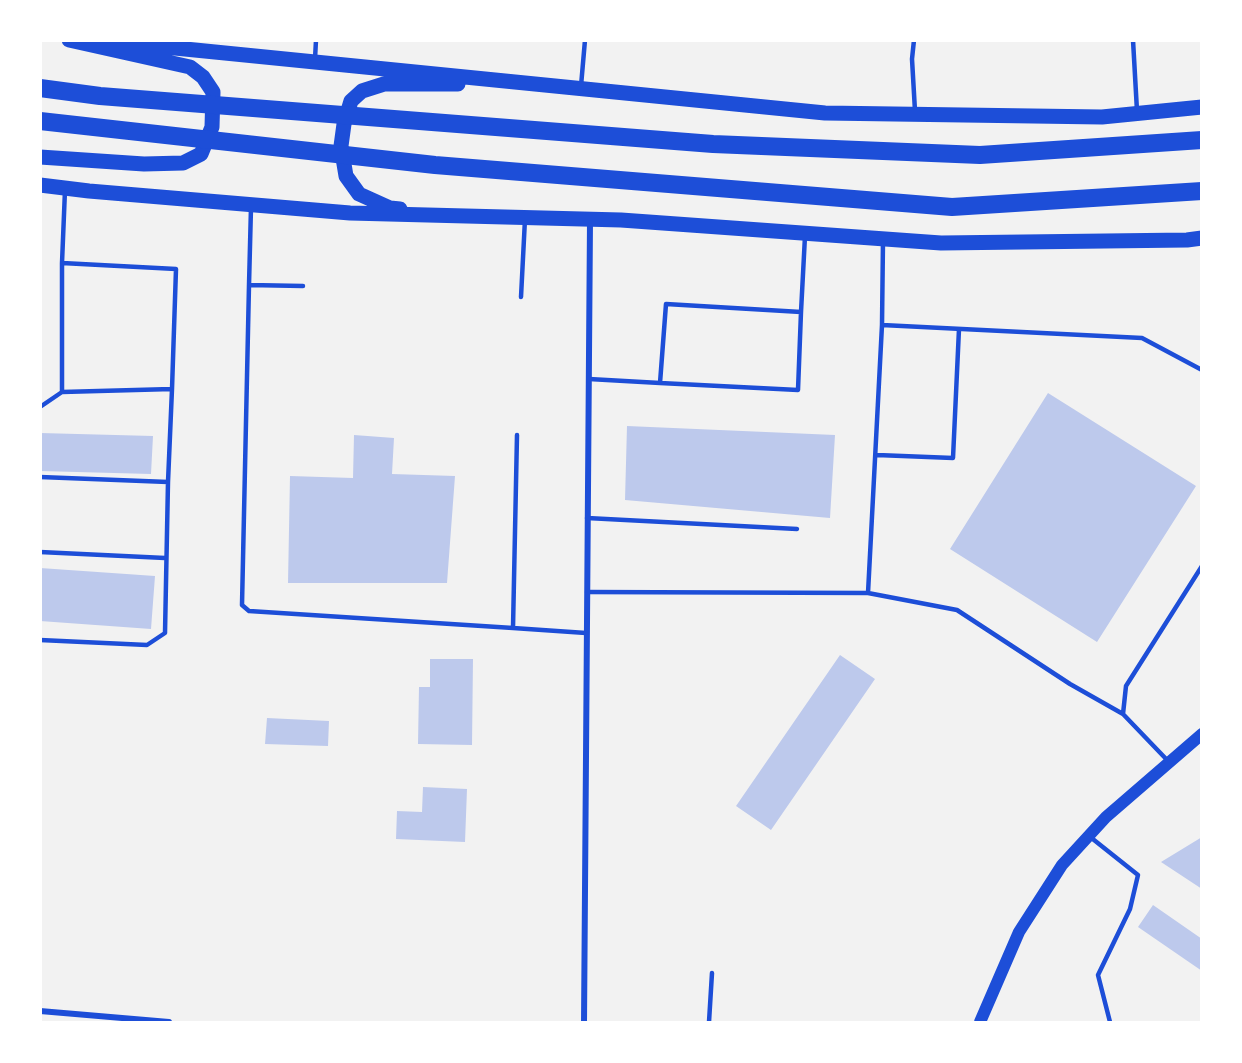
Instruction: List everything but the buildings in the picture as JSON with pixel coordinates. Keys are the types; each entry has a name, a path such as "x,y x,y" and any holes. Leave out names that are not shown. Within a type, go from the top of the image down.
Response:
{"highway":[{"path":"40,88 100,96 712,144 969,155 1202,140"},
{"path":"40,121 435,165 952,207 1202,191"}],"main road":[{"path":"40,157 144,164 183,163 201,154 212,127 213,92 203,77 190,68 69,40"},
{"path":"95,40 825,113 1102,117 1202,107"},
{"path":"455,216 390,208 359,194 346,176 341,146 344,124 351,101 362,91 384,84 536,84"},
{"path":"40,185 351,213 590,221 621,220 941,243 1202,238"},
{"path":"980,1023 1018,932 1062,865 1106,817 1202,734"}],"street":[{"path":"584,1023 590,221"},
{"path":"40,1011 169,1023"}],"lane":[{"path":"315,62 316,40"},
{"path":"580,88 585,40"},
{"path":"914,40 912,59 915,114"},
{"path":"1133,40 1137,114"},
{"path":"62,392 62,263 65,188"},
{"path":"251,205 242,605 249,611 586,633"},
{"path":"521,297 525,219"},
{"path":"589,379 798,390 805,233"},
{"path":"868,592 877,455 883,239"},
{"path":"40,639 147,645 165,633 165,558 176,269 62,263"},
{"path":"249,285 303,286"},
{"path":"660,383 666,304 801,312"},
{"path":"882,325 1142,338 1202,370"},
{"path":"877,455 953,458 959,329"},
{"path":"40,407 62,392 172,389"},
{"path":"513,628 517,435"},
{"path":"40,477 168,482"},
{"path":"587,518 798,529"},
{"path":"40,552 165,558"},
{"path":"1123,714 1126,686 1202,566"},
{"path":"587,592 868,592 957,610 1070,684 1123,714 1169,762"},
{"path":"1089,836 1138,875 1130,909 1098,975 1110,1023"},
{"path":"708,1023 712,973"}]}
